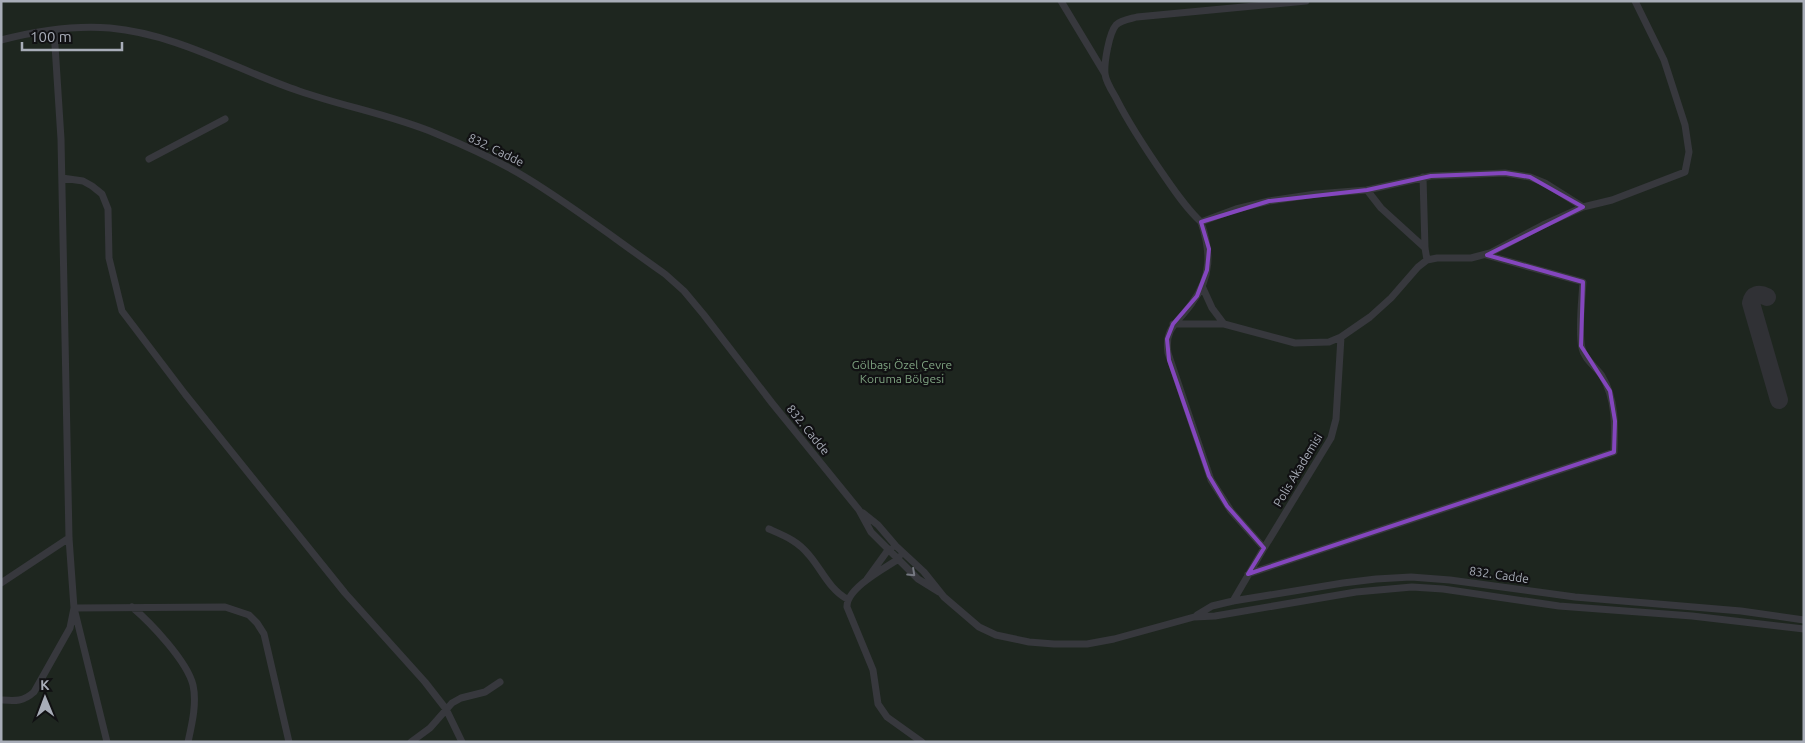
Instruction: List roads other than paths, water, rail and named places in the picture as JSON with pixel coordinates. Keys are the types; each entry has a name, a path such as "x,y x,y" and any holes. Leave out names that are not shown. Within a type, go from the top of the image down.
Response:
{"street":[{"path":"1061,1 1105,74 1125,116 1184,204 1201,222 1207,241 1209,260 1202,286 1192,304 1173,324 1167,339 1169,360 1209,476 1227,506 1264,548"},
{"path":"1105,74 1106,58 1112,33 1115,26 1121,22 1137,17 1306,1"},
{"path":"1173,324 1224,324 1295,343 1329,342 1341,338 1375,312 1391,298 1418,267 1428,260 1437,258 1471,258 1486,255 1543,225 1583,208 1612,200 1685,172 1689,152 1688,138 1676,94 1664,60 1635,1"},
{"name":"832. Cadde","path":"1,40 54,30 110,28 137,32 177,43 300,92 408,122 455,142 524,176 649,263 680,287 859,510 871,532 918,579 938,592 988,632 1007,638 1054,644 1101,642 1194,617 1215,616 1347,593 1396,588 1443,589 1586,608 1729,619 1804,629"},
{"path":"54,30 62,178 69,538 74,608 107,742"},
{"path":"149,158 226,119"},
{"path":"1201,222 1236,209 1269,201 1316,194 1368,190 1423,177 1505,173 1518,174 1545,183 1583,208"},
{"path":"1423,177 1425,248 1428,260"},
{"path":"62,178 83,181 102,194 108,209 109,258 122,311 191,401 345,593 425,682 446,709 462,742"},
{"path":"1368,190 1381,208 1425,248"},
{"path":"1248,574 1614,452 1615,421 1610,392 1581,346 1583,282 1486,255"},
{"path":"1202,286 1212,308 1224,324"},
{"name":"Polis Akademisi","path":"1234,601 1248,574 1331,438 1336,420 1341,338"},
{"name":"832. Cadde","path":"859,510 878,526 902,553 924,572 938,592"},
{"path":"769,529 792,538 808,554 838,594 847,599"},
{"path":"1,583 69,538"},
{"path":"864,583 888,550 896,546"},
{"path":"902,553 897,560 852,592 847,599 847,607 873,670 878,704 887,717 922,742"},
{"name":"832. Cadde","path":"1194,617 1212,606 1234,601 1398,577 1450,580 1575,597 1732,610 1804,620"},
{"path":"1525,601 1526,590"},
{"path":"132,607 149,622 184,665 191,678 194,687 192,722 188,742"},
{"path":"74,608 225,607 249,615 264,634 289,742"},
{"path":"1,700 16,701 27,699 34,692 70,628 74,608"},
{"path":"411,742 430,728 452,703 461,698 486,692 500,682"}],"park label":[{"name":"Gölbaşı Özel Çevre Koruma Bölgesi","path":"902,372"}]}
